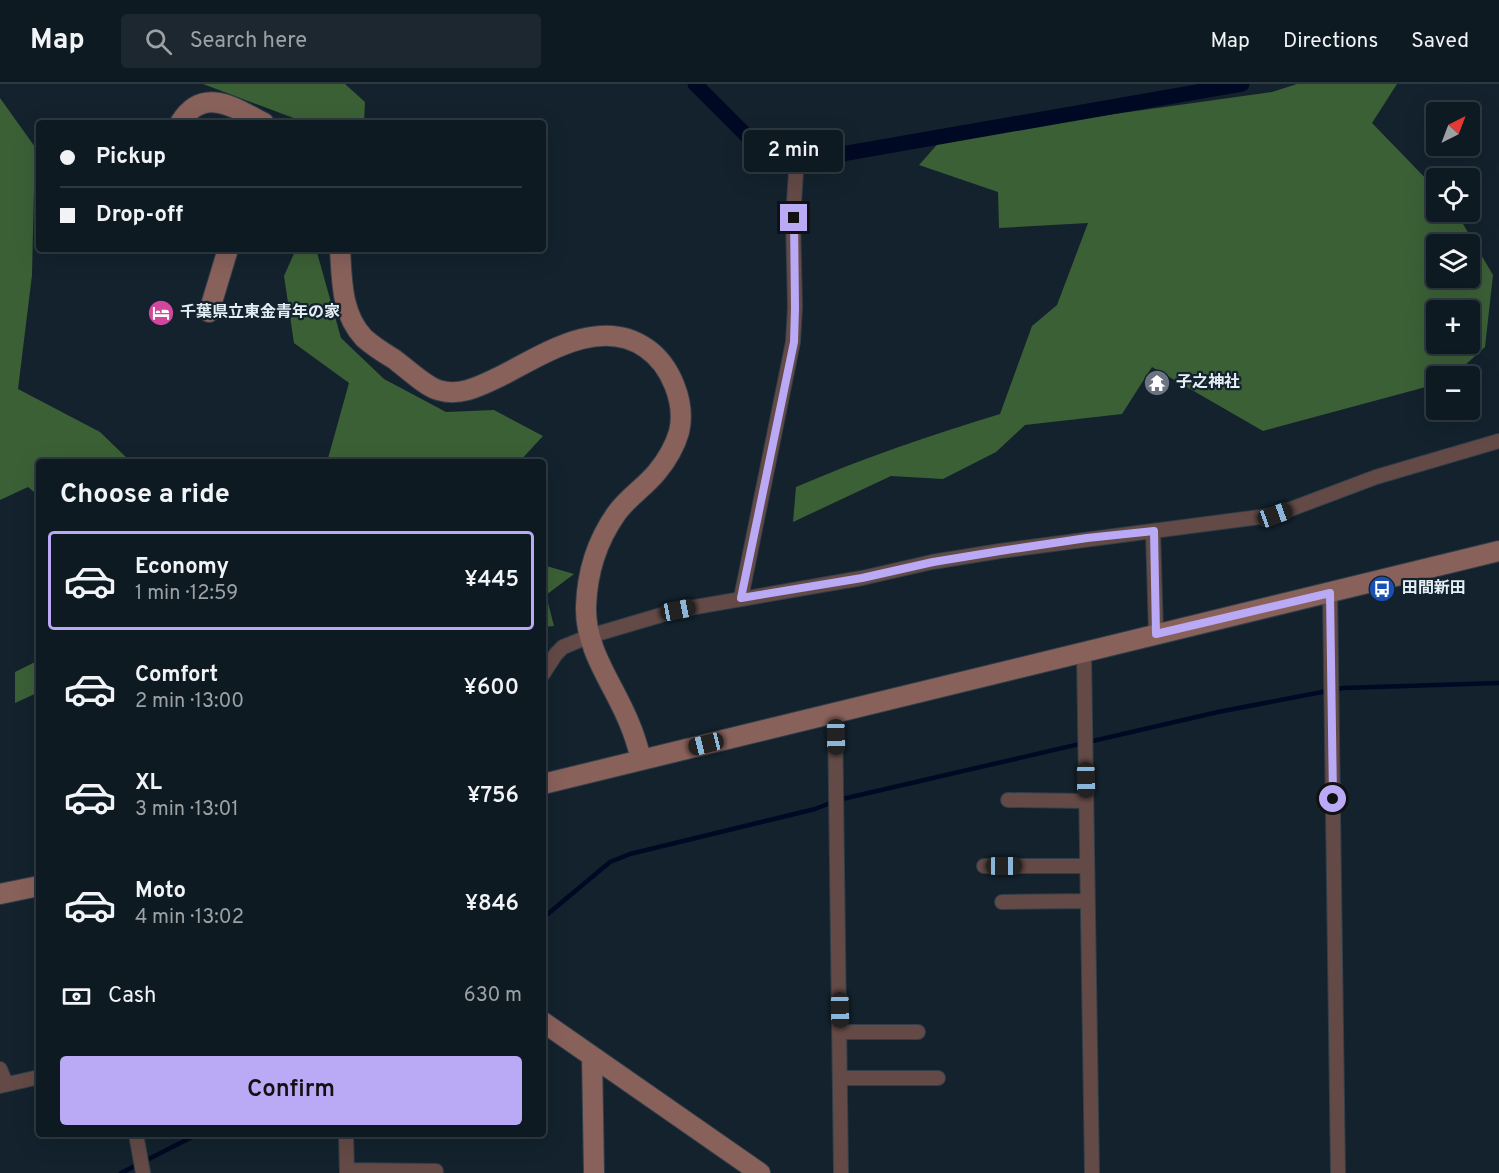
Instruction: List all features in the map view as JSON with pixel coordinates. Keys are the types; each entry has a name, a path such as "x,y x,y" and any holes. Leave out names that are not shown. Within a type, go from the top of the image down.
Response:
{"street":[{"path":"183,120 191,110 202,103 224,102 258,120"},
{"path":"741,598 794,342 794,218 798,141"},
{"path":"209,312 227,252"},
{"path":"340,252 345,303 351,322 365,339 437,390 455,393 473,389 567,343 591,337 610,335 624,338 646,347 662,363 674,386 680,410 679,432 657,472 617,513 602,538 592,562 586,608 590,636 597,658 630,725 641,759"},
{"path":"546,669 563,647 590,636 678,610 1000,551 1275,515 1376,477 1499,441"},
{"path":"1154,531 1156,634"},
{"path":"546,783 1499,551"},
{"path":"1330,593 1338,1173"},
{"path":"1084,653 1092,1173"},
{"path":"836,714 841,1173"},
{"path":"1008,800 1086,801"},
{"path":"984,866 1087,866"},
{"path":"0,894 36,887"},
{"path":"1002,902 1087,902"},
{"path":"546,1024 760,1173"},
{"path":"840,1032 918,1032"},
{"path":"592,1056 594,1173"},
{"path":"0,1069 3,1085 36,1078"},
{"path":"841,1078 938,1078"},
{"path":"137,1137 143,1173"},
{"path":"346,1137 347,1171 436,1171"}],"green space":[{"path":"203,84 345,84 365,102 364,120 299,120"},
{"path":"1297,84 1397,84 1372,123 1426,179 1426,222 1462,222 1469,234 1426,234 1426,288 1480,288 1480,253 1493,275 1485,347 1480,352 1480,300 1426,300 1426,354 1477,354 1464,366 1426,366 1426,387 1263,431 1152,367 1122,414 1025,425 996,452 943,479 891,476 793,522 796,487 846,466 1000,414 1032,326 1057,305 1088,223 999,228 998,192 919,165 943,138 1272,92"},
{"path":"0,98 35,147 32,275 18,389 100,432 128,459 36,459 36,494 28,487 0,500"},
{"path":"295,252 317,252 341,338 384,379 446,412 494,410 543,436 522,459 328,459 349,383 294,343 284,276"},
{"path":"546,566 574,574 546,595"},
{"path":"546,595 554,626 546,627"},
{"path":"36,662 36,693 15,703 15,672"}],"waterway":[{"path":"695,84 760,149 787,159 819,158 1242,84"},
{"path":"546,915 610,862 630,854 815,809 838,800 1218,712 1343,688 1499,683"},
{"path":"121,1173 192,1137"}],"place":[{"name":"千葉県立東金青年の家","path":"161,313"},
{"name":"子之神社","path":"1157,383"},
{"name":"田間新田","path":"1382,589"}],"route":[{"path":"794,218 794,342 741,598 862,578 933,562 1000,551 1154,531 1156,634 1330,593 1333,799"}]}
